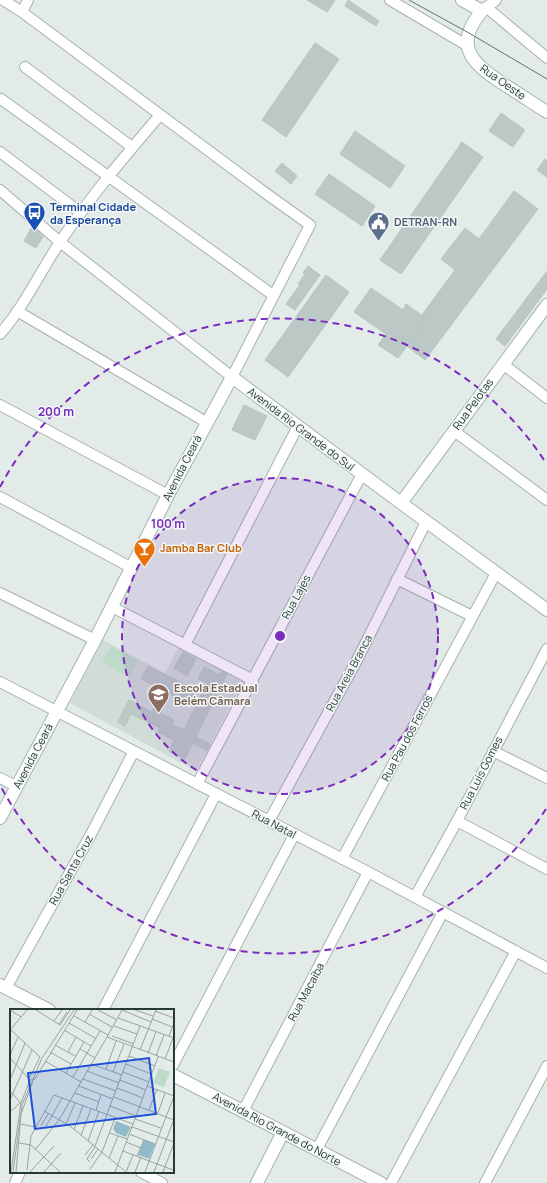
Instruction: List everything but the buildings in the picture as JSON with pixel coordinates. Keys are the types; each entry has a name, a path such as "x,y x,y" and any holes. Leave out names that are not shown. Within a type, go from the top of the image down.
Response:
{"street":[{"path":"0,334 17,311 60,242 108,176 160,115 22,12 3,0"},
{"path":"22,12 28,0"},
{"path":"390,0 468,46 469,33 474,21 484,9 496,0"},
{"path":"462,0 484,9 547,58"},
{"name":"Rua Oeste","path":"468,46 472,58 488,74 547,112"},
{"path":"25,67 132,147"},
{"path":"1,99 273,295"},
{"name":"Avenida Ceará","path":"0,818 95,640 168,495 206,422 232,377 310,225 160,115"},
{"path":"0,152 81,213"},
{"name":"Avenida Rio Grande do Sul","path":"0,190 60,242 232,377 400,503 547,610"},
{"name":"Rua Pelotas","path":"400,503 547,305"},
{"path":"17,311 206,422"},
{"path":"503,364 547,398"},
{"path":"0,405 168,495"},
{"path":"185,645 298,426"},
{"path":"454,431 547,500"},
{"name":"Rua Lajes","path":"197,784 362,474"},
{"path":"0,497 132,568"},
{"name":"Rua Areia Branca","path":"269,822 357,660 426,522"},
{"name":"Rua Pau dos Ferros","path":"342,859 496,573"},
{"path":"397,578 472,616"},
{"path":"0,593 95,640"},
{"path":"112,607 252,680"},
{"name":"Rua Luís Gomes","path":"415,897 457,821 547,649"},
{"name":"Rua Natal","path":"0,682 368,872 547,968"},
{"name":"Rua Santa Cruz","path":"3,986 90,836 134,751"},
{"path":"493,751 547,778"},
{"path":"0,778 16,786"},
{"path":"104,1009 216,794"},
{"path":"457,821 547,869"},
{"path":"174,1063 294,835"},
{"name":"Rua Macaíba","path":"244,1111 368,872"},
{"path":"317,1150 443,912"},
{"path":"392,1183 516,951"},
{"path":"3,986 47,1009"},
{"path":"485,1183 547,1066"},
{"name":"Avenida Rio Grande do Norte","path":"174,1076 381,1183"},
{"path":"257,1183 283,1132"},
{"path":"15,1183 20,1173"},
{"path":"143,1173 162,1183"}],"shaded area":[{"name":"Escola Estadual Belém Câmara","path":"103,640 165,673 180,645 245,678 196,771 70,703"}],"green space":[{"path":"111,646 138,660 129,677 102,662"}],"tram line":[{"path":"409,0 547,79"}],"place":[{"name":"Terminal Cidade da Esperança","path":"34,232"},
{"name":"DETRAN-RN","path":"378,242"},
{"name":"Jamba Bar Club","path":"145,568"},
{"name":"Escola Estadual Belém Câmara","path":"158,714"}]}
